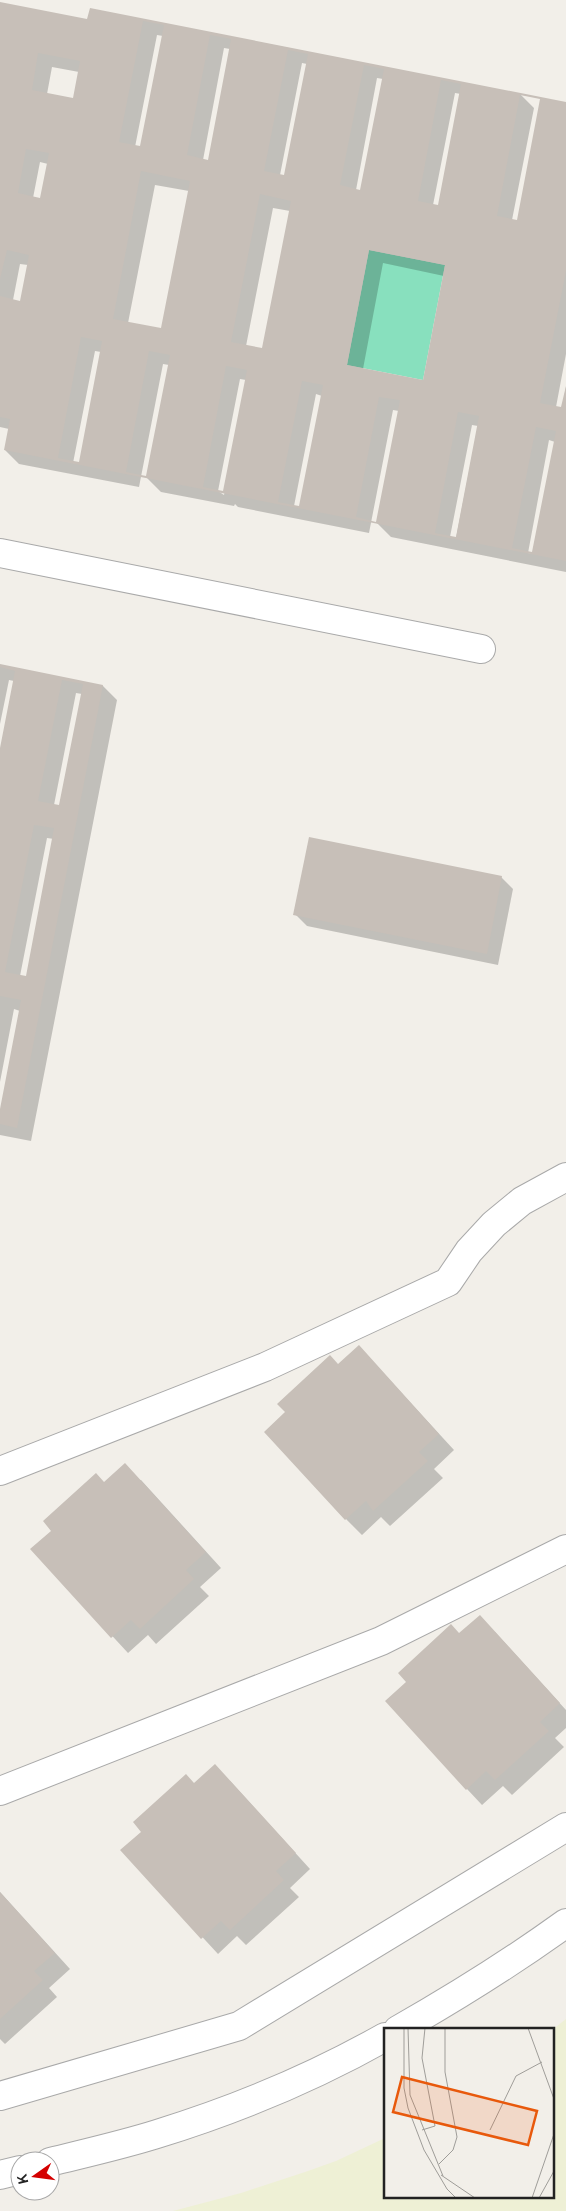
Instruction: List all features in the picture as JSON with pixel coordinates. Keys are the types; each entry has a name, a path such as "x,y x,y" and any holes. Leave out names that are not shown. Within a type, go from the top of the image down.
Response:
{"street":[{"path":"0,553 480,649"},
{"path":"0,1471 265,1367 448,1282 469,1252 494,1224 522,1201 566,1177"},
{"path":"0,1791 381,1641 566,1549"},
{"path":"0,2096 239,2026 566,1827"},
{"path":"402,2028 452,2000 529,1950 566,1923"},
{"path":"60,2159 158,2134 231,2108 302,2078 384,2037"}],"green space":[{"path":"369,250 445,265 423,380 347,365"},
{"path":"566,2019 566,2211 173,2211 241,2193 305,2172 336,2161 384,2138 384,2198 554,2198 554,2028"}],"building":[{"path":"0,2 87,19 90,8 566,102 566,271 540,403 561,407 566,386 566,561 4,450 10,419 0,417 0,296 20,301 29,255 7,250 0,279","holes":["143,21 164,25 140,146 119,142","210,35 231,39 208,160 187,155","288,50 308,54 284,175 264,171","38,53 80,61 73,98 32,90","364,65 384,69 360,190 340,185","441,80 461,84 438,205 418,201","520,95 540,99 517,220 497,216","26,149 49,153 40,198 18,193","141,171 190,181 161,328 113,319","260,194 291,201 262,348 231,342","369,250 445,265 423,380 347,365","81,337 102,341 79,462 58,458","149,351 170,355 146,476 126,472","226,366 247,370 223,491 203,487","302,381 323,385 299,506 278,502","379,397 400,400 376,522 356,517","458,412 479,416 456,537 435,533","536,427 556,431 532,552 512,548"]},
{"path":"0,664 103,685 17,1128 0,1124 0,1109 21,1000 0,996 0,748 15,671 0,667","holes":["62,680 83,684 59,805 38,801","34,825 54,828 26,976 5,972"]},
{"path":"309,837 502,876 487,954 293,915"},
{"path":"359,1345 439,1434 419,1452 428,1461 373,1511 366,1501 345,1520 264,1432 285,1412 277,1404 330,1355 338,1364"},
{"path":"125,1463 206,1552 186,1570 194,1579 140,1629 131,1620 111,1638 30,1549 51,1531 43,1521 96,1473 104,1482"},
{"path":"480,1615 560,1703 540,1722 549,1731 495,1780 486,1771 466,1790 385,1701 406,1682 398,1673 451,1624 459,1633"},
{"path":"215,1764 296,1853 276,1871 284,1880 230,1930 221,1921 201,1939 120,1850 141,1832 133,1822 186,1774 194,1783"},
{"path":"0,1892 55,1953 34,1971 43,1980 0,2019"}]}
